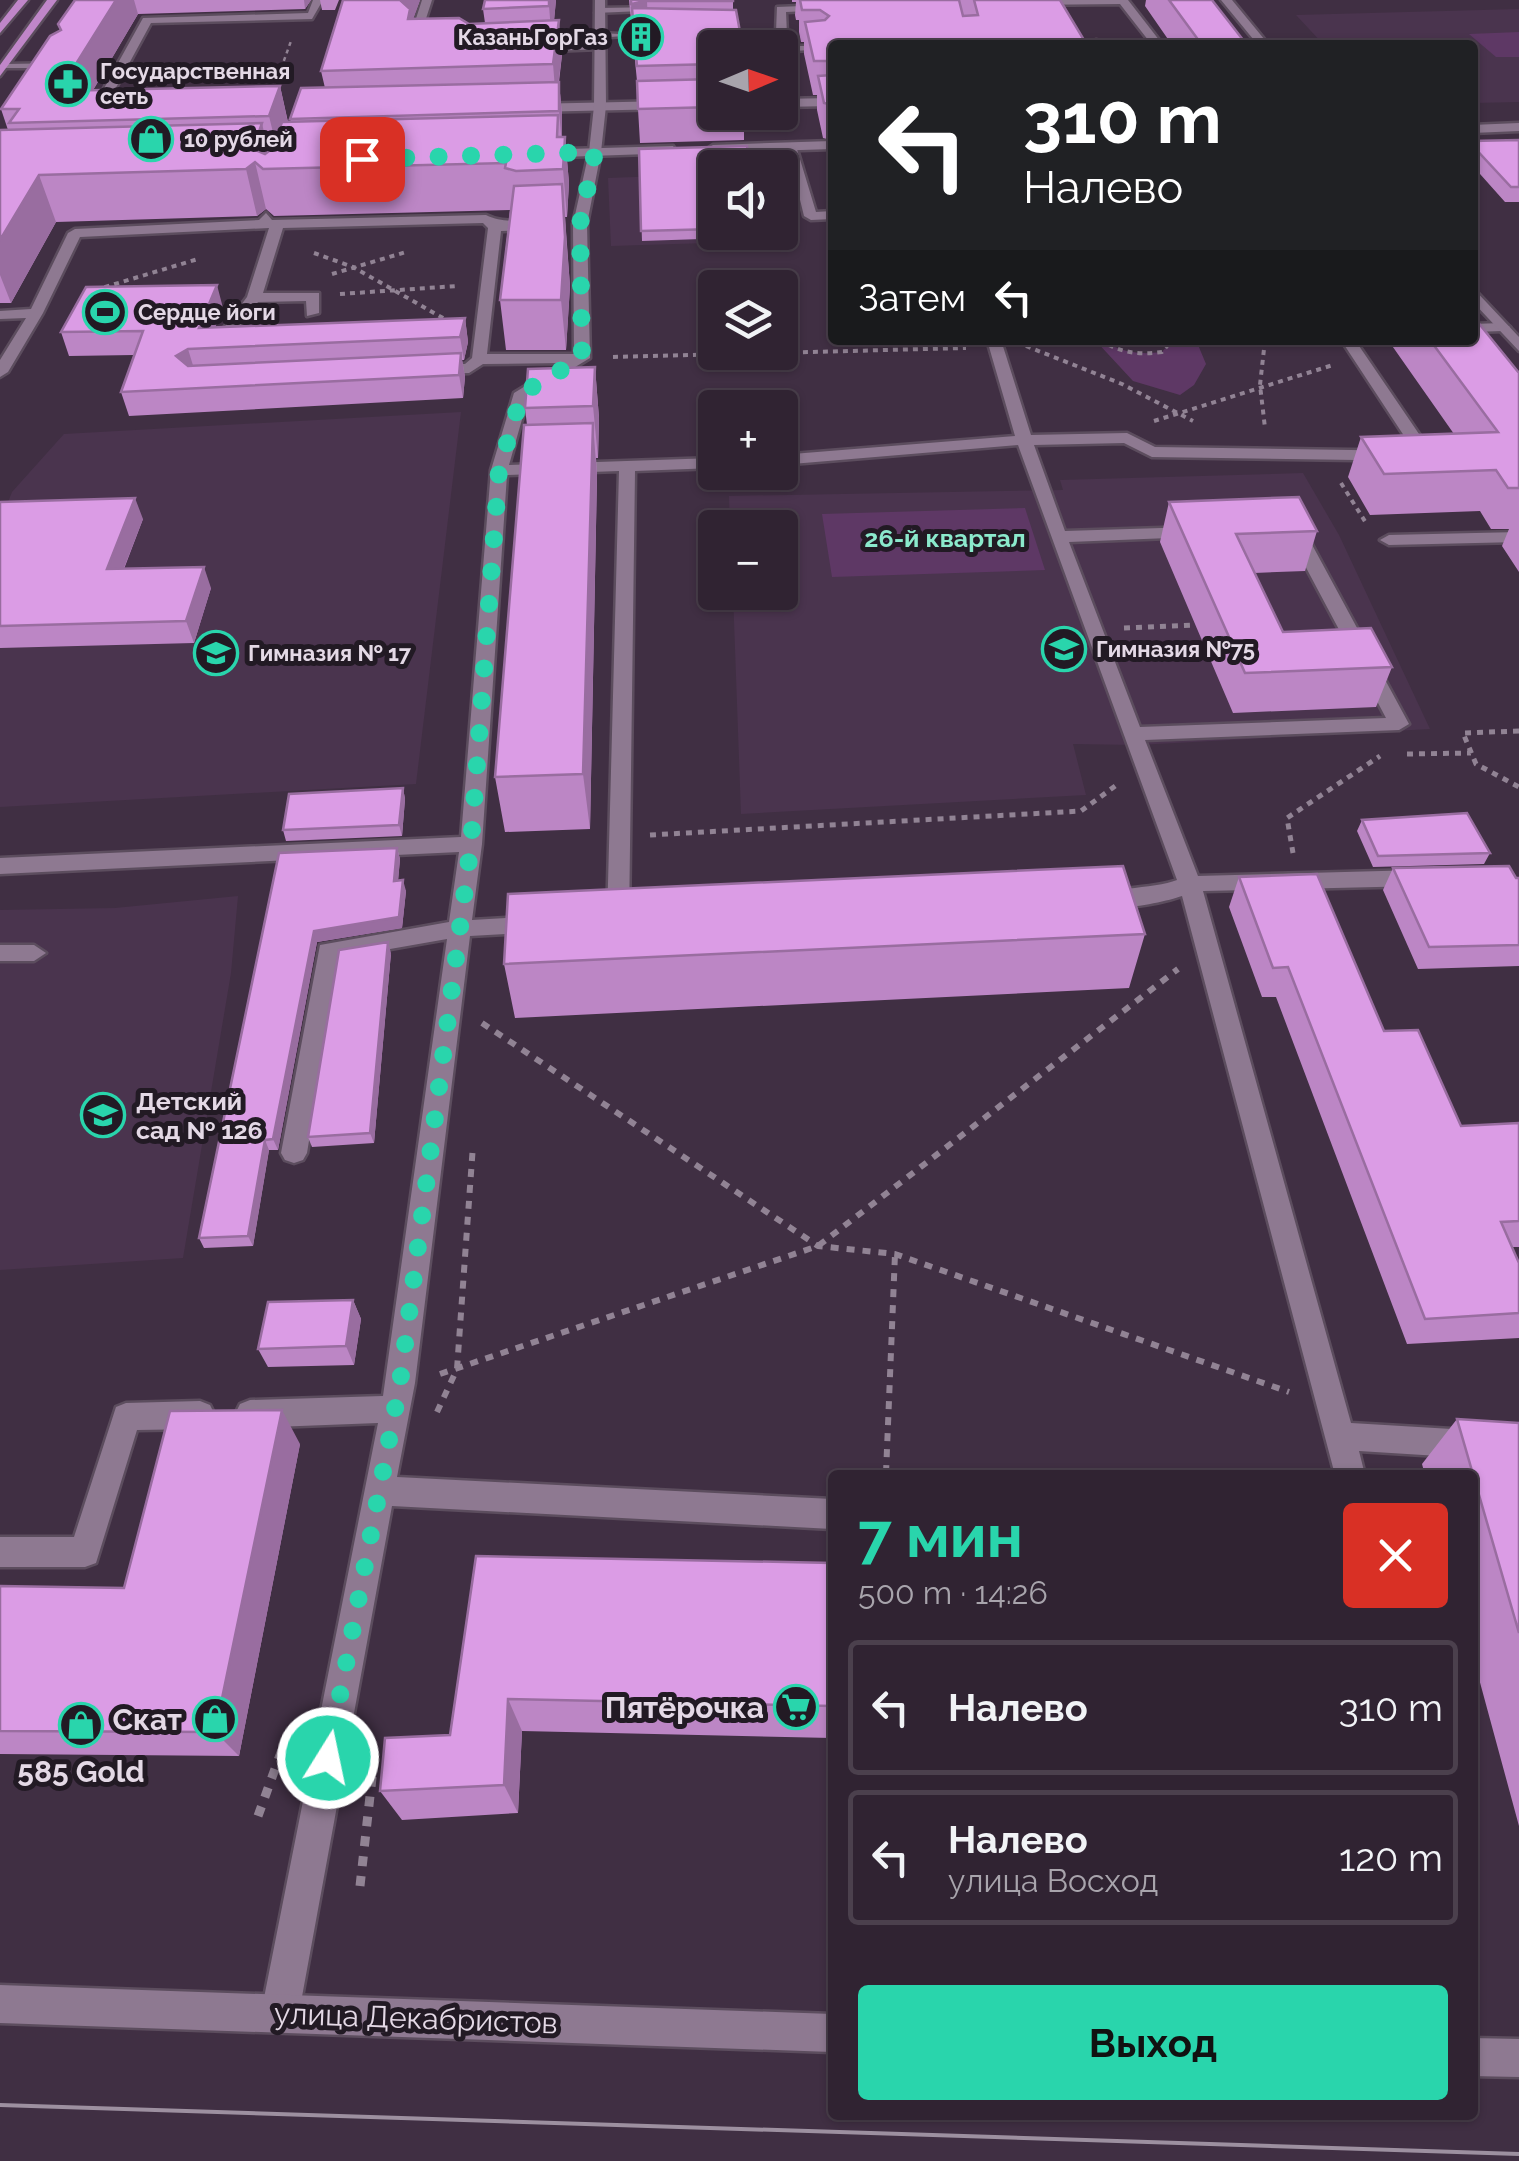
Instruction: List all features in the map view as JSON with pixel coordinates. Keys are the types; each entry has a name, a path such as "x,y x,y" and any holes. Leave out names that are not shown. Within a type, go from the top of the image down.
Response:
{"main road":[{"path":"0,30 23,0"},
{"path":"2,70 52,0"}],"street":[{"path":"111,120 92,120 116,64 147,20 312,16 318,0"},
{"path":"415,37 427,0"},
{"path":"1123,0 1154,40"},
{"path":"1012,3 1141,0"},
{"path":"1226,0 1260,40"},
{"path":"582,358 580,224 600,106 600,5 670,10"},
{"path":"687,35 782,35 781,9 841,7"},
{"path":"782,26 802,26"},
{"path":"508,50 633,35"},
{"path":"798,49 819,49"},
{"path":"2,70 66,65"},
{"path":"798,103 828,102"},
{"path":"515,108 698,104"},
{"path":"1478,128 1519,127"},
{"path":"790,146 811,216 828,215"},
{"path":"518,154 828,146"},
{"path":"0,372 36,312 75,233 486,219 495,227 580,224"},
{"path":"221,341 254,298 270,226"},
{"path":"410,370 469,368 479,359 495,227"},
{"path":"254,298 314,296 312,313"},
{"path":"1478,298 1519,346"},
{"path":"0,315 36,312"},
{"path":"1478,328 1503,327"},
{"path":"996,345 1058,537 1190,884 1349,1470"},
{"path":"798,459 1024,440 1127,438 1152,452 1426,456 1351,345"},
{"path":"479,359 582,358"},
{"path":"280,2013 398,1396 471,844 499,470 522,393 582,358"},
{"path":"499,470 698,464"},
{"path":"618,921 626,467"},
{"path":"1134,734 1399,724 1296,528 1276,528"},
{"path":"1058,537 1217,531"},
{"path":"1389,540 1519,537"},
{"path":"0,866 471,844"},
{"path":"1081,900 1158,896 1190,884 1445,877"},
{"path":"294,1153 328,951 458,929 562,923"},
{"path":"0,953 34,953"},
{"path":"0,1552 85,1552 126,1417 398,1396"},
{"path":"1339,1436 1519,1447"},
{"path":"378,1491 828,1514"},
{"name":"улица Декабристов","path":"0,2004 828,2034"},
{"path":"1478,2057 1519,2058"}],"path":[{"path":"270,99 300,16"},
{"path":"270,226 353,267 482,340"},
{"path":"320,277 406,252"},
{"path":"91,297 96,288 202,258"},
{"path":"314,296 488,284"},
{"path":"582,358 905,352 975,345"},
{"path":"1021,345 1029,361"},
{"path":"1023,345 1122,384 1196,422"},
{"path":"1106,345 1138,355 1162,352 1168,345"},
{"path":"1264,345 1260,385 1268,456"},
{"path":"1148,423 1260,385 1360,358"},
{"path":"1327,457 1364,522 1420,540"},
{"path":"1141,627 1196,625"},
{"path":"1519,731 1463,734 1476,764 1519,788"},
{"path":"1400,754 1471,753"},
{"path":"1298,881 1287,818 1383,755 1363,756"},
{"path":"620,836 1081,811 1145,764"},
{"path":"398,1396 457,1370 818,1246 1208,948"},
{"path":"481,1022 818,1246 896,1254 1300,1396 1339,1436"},
{"path":"886,1470 896,1254"}],"shaded area":[{"path":"1519,9 1519,102 1478,103 1478,40 1319,40 1296,15"},
{"path":"1519,32 1519,57 1496,57 1469,34"},
{"path":"698,175 698,243 611,246 608,178"},
{"path":"1100,345 1142,353 1162,352 1168,345 1198,345 1206,364 1194,385 1180,395 1133,381"},
{"name":"Гимназия № 17","path":"461,412 416,784 0,807 0,522 12,492 64,434"},
{"name":"Гимназия №75","path":"1303,473 1339,535 1430,729 1138,745 1073,744 1086,795 741,814 734,610 798,610 798,510 729,510 729,496 1063,490 1060,480"},
{"path":"1025,508 1045,570 832,577 822,514"},
{"name":"Детский сад № 126","path":"238,896 231,973 183,1258 0,1270 0,910 115,908"}],"building":[{"path":"75,0 116,0 59,91 280,86 269,116 9,123 19,109 1,109 50,36 61,30 58,24"},
{"path":"343,0 402,0 410,9 408,19 459,18 469,24 559,20 553,64 321,71"},
{"path":"485,0 549,0 549,6 483,9"},
{"path":"631,0 733,0 733,1 631,4"},
{"path":"800,0 959,0 963,16 978,15 974,0 1060,0 1084,40 828,40 828,61 814,61 805,22 829,16 820,10 802,10"},
{"path":"1169,0 1212,0 1243,40 1198,40"},
{"path":"632,8 736,10 740,30 698,30 698,64 637,66"},
{"path":"828,75 828,104 824,103 818,76"},
{"path":"698,79 698,107 638,109 637,81"},
{"path":"559,82 559,111 290,119 301,88"},
{"path":"558,115 557,137 565,137 563,169 516,171 505,168 506,163 263,169 255,162 246,169 39,175 0,240 0,130 262,123 253,149 265,154 273,148 282,122"},
{"path":"1519,140 1519,187 1511,187 1478,151 1478,141"},
{"path":"747,146 748,150 698,150 698,229 641,231 639,149"},
{"path":"562,184 565,237 561,300 500,300 514,186"},
{"path":"217,285 199,328 465,318 460,337 188,349 176,356 188,366 461,353 459,375 121,392 143,331 61,332 86,287"},
{"path":"1478,322 1519,373 1519,488 1508,488 1496,470 1384,474 1361,437 1498,432 1434,345 1478,345"},
{"path":"595,367 593,406 525,408 528,369"},
{"path":"593,423 583,774 495,777 524,425"},
{"path":"1299,497 1317,531 1236,534 1283,632 1371,628 1392,667 1245,673 1169,502"},
{"path":"135,498 107,569 204,567 186,621 0,626 0,502"},
{"path":"403,788 399,825 283,830 289,794"},
{"path":"1467,813 1490,853 1378,856 1362,820"},
{"path":"397,848 394,881 403,880 399,917 314,931 273,1139 265,1140 248,1236 199,1238 279,853"},
{"path":"1123,866 1145,934 504,964 508,894"},
{"path":"1509,866 1519,878 1519,945 1429,947 1393,868"},
{"path":"1317,874 1384,1031 1418,1030 1461,1126 1519,1123 1519,1221 1501,1222 1519,1263 1519,1313 1425,1319 1288,967 1273,968 1239,877"},
{"path":"388,942 370,1133 308,1137 339,950"},
{"path":"353,1300 346,1346 258,1349 268,1302"},
{"path":"282,1410 215,1732 0,1731 0,1586 124,1588 170,1411"},
{"path":"1457,1419 1519,1423 1519,1633 1478,1491 1478,1470 1472,1470"},
{"path":"476,1556 828,1563 828,1706 508,1699 504,1785 380,1791 385,1738 450,1735"}],"tram line":[{"path":"0,2105 1519,2154"}],"place":[{"name":"КазаньГорГаз","path":"641,37"},
{"name":"Государственная сеть","path":"68,84"},
{"name":"10 рублей","path":"151,139"},
{"name":"Сердце йоги","path":"105,312"},
{"name":"Гимназия №75","path":"1064,649"},
{"name":"Гимназия № 17","path":"216,653"},
{"name":"Детский сад № 126","path":"103,1115"},
{"name":"Пятёрочка","path":"796,1707"},
{"name":"Скат","path":"215,1719"},
{"name":"585 Gold","path":"81,1725"}],"district":[{"name":"26-й квартал","path":"945,538"}],"route":[{"path":"328,1758 400,1383 471,844 499,470 522,393 582,358 580,224 595,152 362,159"}]}
